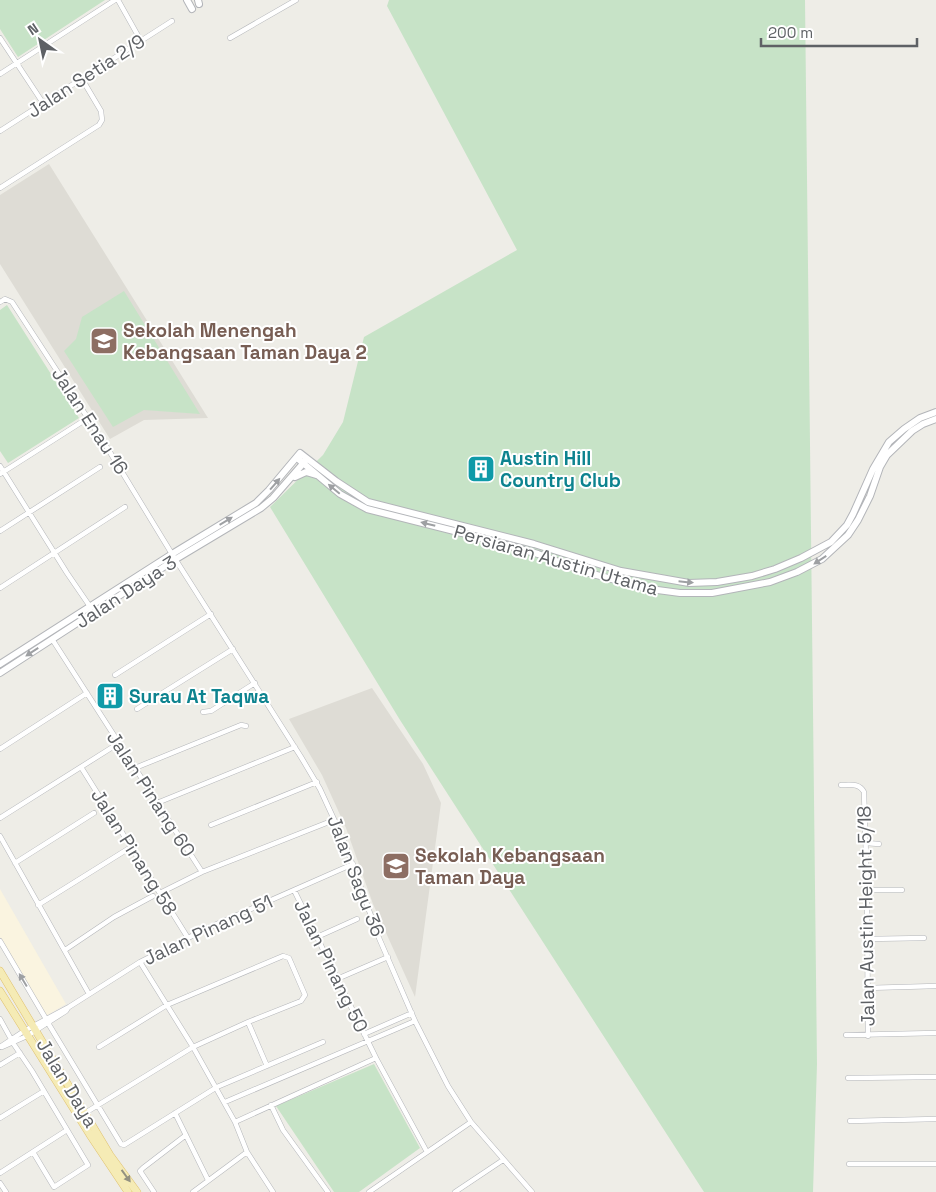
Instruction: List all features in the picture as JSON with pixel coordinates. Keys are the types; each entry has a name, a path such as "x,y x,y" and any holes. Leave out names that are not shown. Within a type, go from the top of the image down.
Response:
{"main road":[{"name":"Jalan Daya","path":"0,971 110,1155 137,1192"},
{"name":"Jalan Daya","path":"0,992 128,1192"}],"street":[{"path":"0,74 115,0"},
{"path":"118,0 141,41"},
{"path":"230,38 296,0"},
{"name":"Jalan Setia 2/9","path":"0,131 172,21"},
{"path":"0,38 44,103"},
{"path":"0,188 99,125 102,120 102,111 82,78"},
{"name":"Jalan Enau 16","path":"0,302 5,299 12,302 88,418 174,557"},
{"name":"Persiaran Austin Utama","path":"252,510 299,455 368,502 534,544 621,571 689,583 717,582 752,576 775,569 831,542 850,520 873,469 889,442 904,428 920,418 936,412"},
{"path":"2,473 88,418"},
{"name":"Persiaran Austin Utama","path":"306,460 319,476 340,494 367,509 538,554 585,572 642,587 680,593 712,593 770,582 822,560 848,535 858,520 870,496 880,467 887,455 912,431 936,419"},
{"path":"252,510 267,504 306,460"},
{"path":"0,466 2,473 92,609"},
{"path":"0,531 100,467"},
{"path":"288,482 302,473 309,472 319,476"},
{"path":"0,588 125,508"},
{"name":"Jalan Daya 3","path":"0,664 252,510"},
{"name":"Jalan Sagu 36","path":"174,557 316,782 353,864 370,913 415,1021 448,1086 471,1122 532,1192"},
{"name":"Jalan Daya 3","path":"0,673 52,639 92,609"},
{"path":"115,675 211,614"},
{"name":"Jalan Pinang 60","path":"52,639 202,872"},
{"path":"137,709 233,649"},
{"path":"203,712 211,711 255,683"},
{"path":"0,749 87,693"},
{"path":"135,768 241,725 246,726"},
{"path":"0,818 119,743"},
{"path":"157,803 295,747"},
{"name":"Jalan Pinang 58","path":"81,767 188,938"},
{"path":"211,825 316,782"},
{"name":"Jalan Austin Height 5/18","path":"841,785 856,784 862,787 864,792 868,939 868,1036"},
{"path":"15,863 94,813"},
{"path":"160,892 202,872 334,820"},
{"path":"0,836 89,994"},
{"path":"866,844 879,844"},
{"path":"38,906 131,847"},
{"name":"Jalan Pinang 51","path":"0,1047 47,1021 140,962 188,938 353,864"},
{"name":"Jalan Pinang 50","path":"294,890 376,1058 427,1152"},
{"path":"867,890 902,890"},
{"path":"64,950 114,917 153,896"},
{"path":"317,937 358,918"},
{"path":"868,939 924,938"},
{"path":"0,941 97,1105 121,1144 124,1145 216,1086 323,1042"},
{"path":"85,1113 193,1046 301,1001 305,995 289,958 283,956 167,1005 99,1047"},
{"path":"337,979 388,957"},
{"path":"140,962 193,1046 225,1102 246,1152 274,1192"},
{"path":"867,988 936,986"},
{"path":"364,1034 412,1013"},
{"path":"0,1019 88,1165 54,1187 33,1152"},
{"path":"225,1102 415,1021"},
{"path":"248,1022 267,1066"},
{"path":"846,1035 936,1034"},
{"path":"0,1065 20,1052"},
{"path":"235,1122 376,1058"},
{"path":"848,1078 936,1077"},
{"path":"0,1118 44,1091"},
{"path":"271,1106 283,1130 328,1192"},
{"path":"176,1113 208,1180"},
{"path":"850,1121 936,1119"},
{"path":"369,1192 471,1122"},
{"path":"0,1173 67,1130"},
{"path":"154,1192 140,1171 186,1135"},
{"path":"193,1192 246,1152"},
{"path":"455,1192 503,1160"},
{"path":"849,1164 936,1164"},
{"path":"0,1183 6,1192"}],"shaded area":[{"name":"Sekolah Menengah Kebangsaan Taman Daya 2","path":"49,164 208,418 144,420 110,439 0,264 0,195"},
{"name":"Sekolah Kebangsaan Taman Daya","path":"372,688 423,764 441,803 415,997 373,904 346,828 322,775 289,719"},
{"path":"0,889 66,1004 46,1016 0,937"}],"green space":[{"path":"0,0 105,0 18,57 0,29"},
{"path":"389,0 805,0 817,1064 813,1192 704,1192 400,720 270,507 323,455 343,422 364,337 517,250 387,6"},
{"path":"124,291 200,414 144,410 113,427 64,351 76,339 82,317"},
{"path":"7,305 79,418 8,463 0,451 0,310"},
{"path":"374,1064 420,1148 359,1192 334,1192 276,1106"}],"place":[{"name":"Sekolah Menengah Kebangsaan Taman Daya 2","path":"104,341"},
{"name":"Austin Hill Country Club","path":"481,469"},
{"name":"Surau At Taqwa","path":"110,696"},
{"name":"Sekolah Kebangsaan Taman Daya","path":"396,866"}]}
